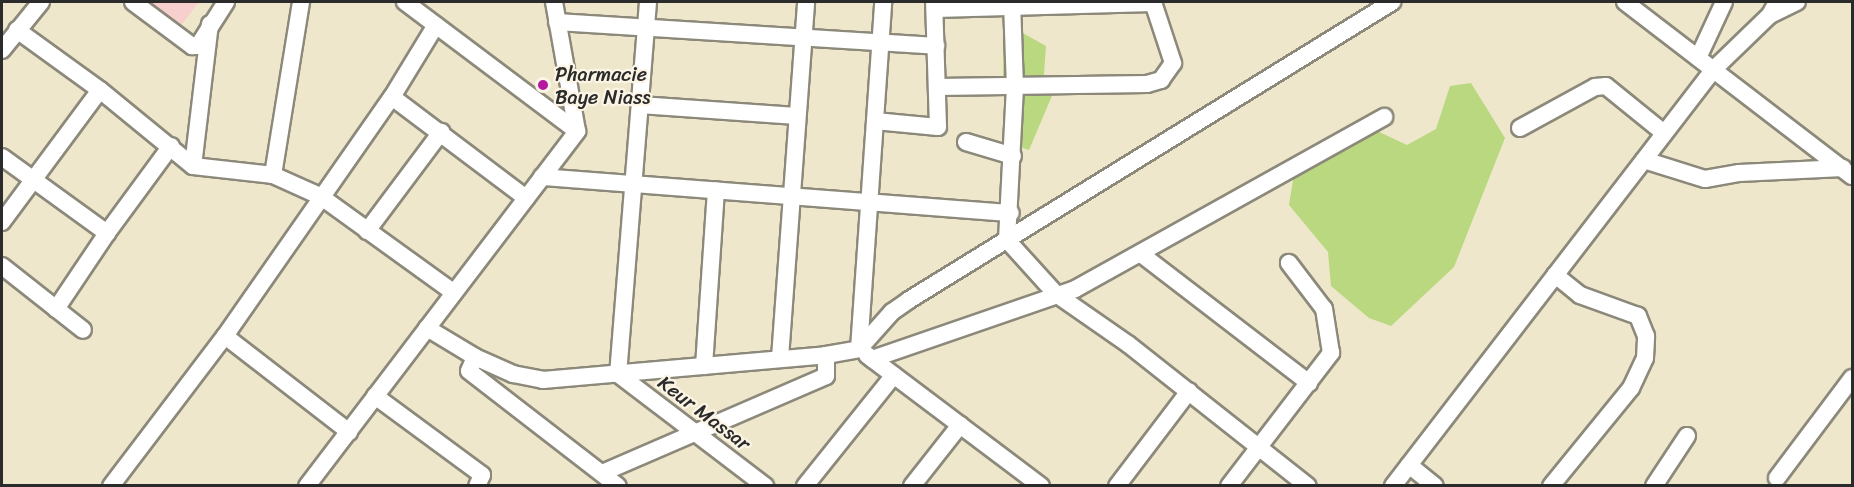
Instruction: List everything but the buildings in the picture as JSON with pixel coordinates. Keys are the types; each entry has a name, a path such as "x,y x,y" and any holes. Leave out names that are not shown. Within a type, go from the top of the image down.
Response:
{"street":[{"path":"2,47 41,2"},
{"path":"134,2 192,46 198,46 226,2"},
{"path":"273,175 301,2"},
{"path":"405,2 577,131"},
{"path":"618,374 648,2"},
{"path":"780,358 806,2"},
{"path":"866,354 869,202 883,2"},
{"path":"875,121 938,127 937,87 935,5 1153,2 1173,63 1161,80 1147,84 937,87"},
{"path":"866,354 892,312 1392,2"},
{"path":"1625,2 1848,172"},
{"path":"1698,58 1724,2"},
{"path":"1393,486 1714,69 1774,8 1797,2"},
{"path":"1007,240 1011,213 1015,87 1012,4"},
{"path":"307,486 577,131 552,9 646,26 936,46"},
{"path":"193,166 210,24"},
{"path":"111,486 225,336 320,196 392,98 436,25"},
{"path":"17,30 100,90 193,166 273,175 320,196 453,292"},
{"path":"1520,128 1594,87 1606,86 1664,133"},
{"path":"2,222 100,90"},
{"path":"392,98 441,132 526,198"},
{"path":"640,105 797,116"},
{"path":"427,328 475,357 513,374 543,380 780,358 866,354 1075,289 1384,117"},
{"path":"367,231 441,132"},
{"path":"966,142 1013,156"},
{"path":"56,309 107,233 171,146"},
{"path":"2,157 107,233"},
{"path":"1644,160 1705,179 1739,173 1848,172"},
{"path":"542,177 1011,213"},
{"path":"704,366 716,190"},
{"path":"1007,240 1056,294 1189,391 1308,486"},
{"path":"1141,254 1309,383"},
{"path":"1229,486 1331,353 1324,309 1289,263"},
{"path":"2,266 83,330"},
{"path":"1555,275 1580,294 1638,315 1646,336 1645,358 1631,388 1556,484"},
{"path":"225,336 349,432"},
{"path":"866,354 1041,486"},
{"path":"602,473 826,376 826,355"},
{"path":"475,357 469,371 618,486"},
{"name":"Keur Massar","path":"618,374 765,486"},
{"path":"805,486 894,375"},
{"path":"1777,478 1852,378"},
{"path":"1117,486 1189,391"},
{"path":"375,396 482,476 477,486"},
{"path":"912,486 960,425"},
{"path":"1654,486 1687,436"},
{"path":"1409,465 1435,486"}],"shaded area":[{"path":"144,2 199,2 179,28"}],"green space":[{"path":"1003,22 1046,46 1043,88 1054,91 1029,150 1014,145 1020,112 1003,91"},
{"path":"1471,83 1505,138 1454,267 1391,326 1369,318 1331,286 1328,252 1289,205 1295,168 1360,123 1407,145 1436,129 1450,86"}],"place":[{"name":"Pharmacie Baye Niass","path":"543,85"}]}
